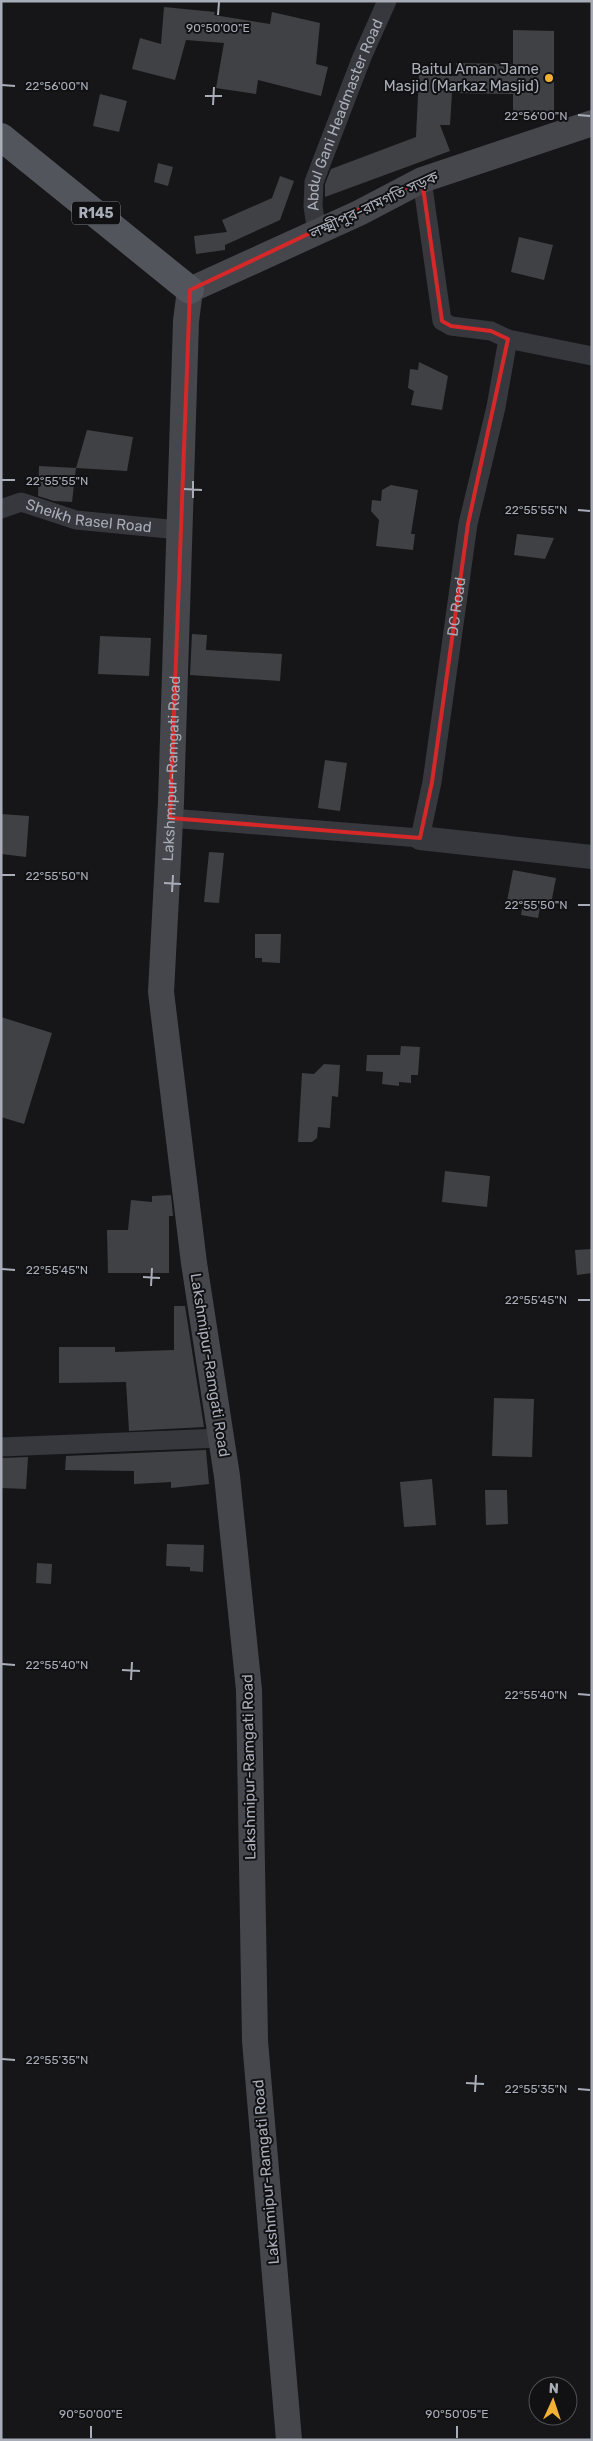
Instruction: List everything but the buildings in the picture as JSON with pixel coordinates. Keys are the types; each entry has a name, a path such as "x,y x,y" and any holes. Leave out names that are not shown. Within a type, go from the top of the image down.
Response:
{"main road":[{"name":"লক্ষ্মীপুর-রামগতি সড়ক","path":"190,290 359,214 422,180 592,123"},
{"name":"R145","path":"1,137 190,290"},
{"name":"Lakshmipur-Ramgati Road","path":"190,290 186,321 170,818 161,992 194,1263 221,1438 249,1690 255,2041 289,2440"}],"street":[{"name":"Abdul Gani Headmaster Road","path":"317,233 313,206 314,182 359,66 388,1"},
{"path":"422,180 442,321 450,326 491,331 508,339 592,356"},
{"name":"DC Road","path":"420,838 432,782 468,524 496,407 508,339"},
{"name":"Sheikh Rasel Road","path":"1,509 21,502 76,520 179,530"},
{"path":"170,818 420,838 592,857"},
{"path":"1,1447 221,1438"}],"highlighted area":[{"path":"422,180 442,321 451,326 491,331 508,339 468,524 432,782 420,838 170,818 190,290"}],"place":[{"name":"Baitul Aman Jame Masjid (Markaz Masjid)","path":"549,78"}]}
